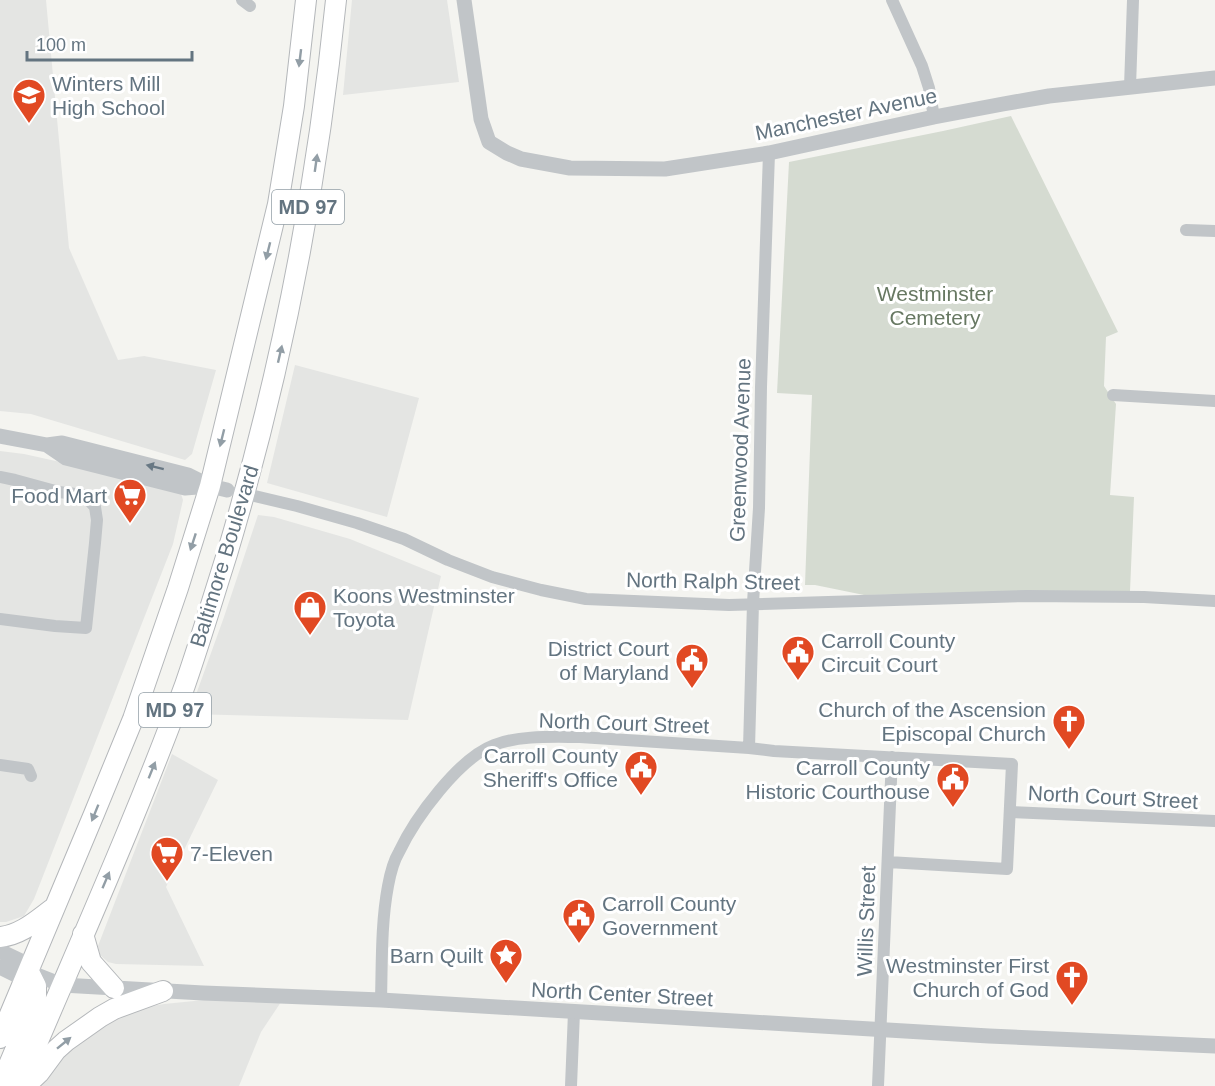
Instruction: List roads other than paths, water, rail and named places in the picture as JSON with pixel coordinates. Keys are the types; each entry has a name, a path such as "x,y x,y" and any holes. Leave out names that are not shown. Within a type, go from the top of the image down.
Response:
{"highway":[{"name":"Baltimore Boulevard","path":"19,1086 130,825 185,684 215,594 227,490 294,106 306,0"},
{"name":"Baltimore Boulevard","path":"0,1038 133,720 171,608 227,490 280,353 313,183 325,104 336,0"},
{"path":"0,937 20,932 55,907"},
{"path":"83,934 91,962 114,988"},
{"path":"0,1086 36,996 36,986 29,972"},
{"path":"25,1086 39,1073 56,1050 100,1017 114,1009 163,991"}],"street":[{"name":"Manchester Avenue","path":"464,0 481,119 489,142 521,159 570,168 665,169 769,153 934,117 1049,96 1215,78"},
{"path":"892,0 922,66 934,117"},
{"path":"1130,87 1133,0"},
{"name":"Greenwood Avenue","path":"749,748 753,603 759,508 769,153"},
{"path":"1186,230 1215,231"},
{"path":"1113,396 1215,401"},
{"path":"0,436 47,445 62,443 188,475 227,490"},
{"path":"0,477 59,492 84,495 95,507 97,520 86,628 0,619"},
{"name":"North Ralph Street","path":"227,490 357,523 404,539 448,560 492,577 586,599 729,604 1027,596 1144,597 1215,601"},
{"name":"North Court Street","path":"381,1000 387,887 398,854 408,834 436,795 465,763 492,746 506,741 557,737 1012,764 1010,812 1215,821"},
{"name":"Willis Street","path":"878,1086 892,757"},
{"path":"0,765 28,769 31,776"},
{"path":"888,862 1007,869 1010,812"},
{"name":"North Center Street","path":"0,951 21,961 29,972"},
{"name":"North Center Street","path":"0,967 16,975 29,972 62,984 114,988 381,1000 1215,1047"},
{"path":"571,1086 574,1012"}],"place":[{"name":"Winters Mill High School","path":"29,124"},
{"name":"Food Mart","path":"130,524"},
{"name":"Koons Westminster Toyota","path":"310,636"},
{"name":"Carroll County Circuit Court","path":"798,681"},
{"name":"District Court of Maryland","path":"692,689"},
{"name":"Church of the Ascension Episcopal Church","path":"1069,750"},
{"name":"Carroll County Sheriff's Office","path":"641,796"},
{"name":"Carroll County Historic Courthouse","path":"953,808"},
{"name":"7-Eleven","path":"167,882"},
{"name":"Carroll County Government","path":"579,944"},
{"name":"Barn Quilt","path":"506,984"},
{"name":"Westminster First Church of God","path":"1072,1006"}],"park label":[{"name":"Westminster Cemetery","path":"935,305"}]}
